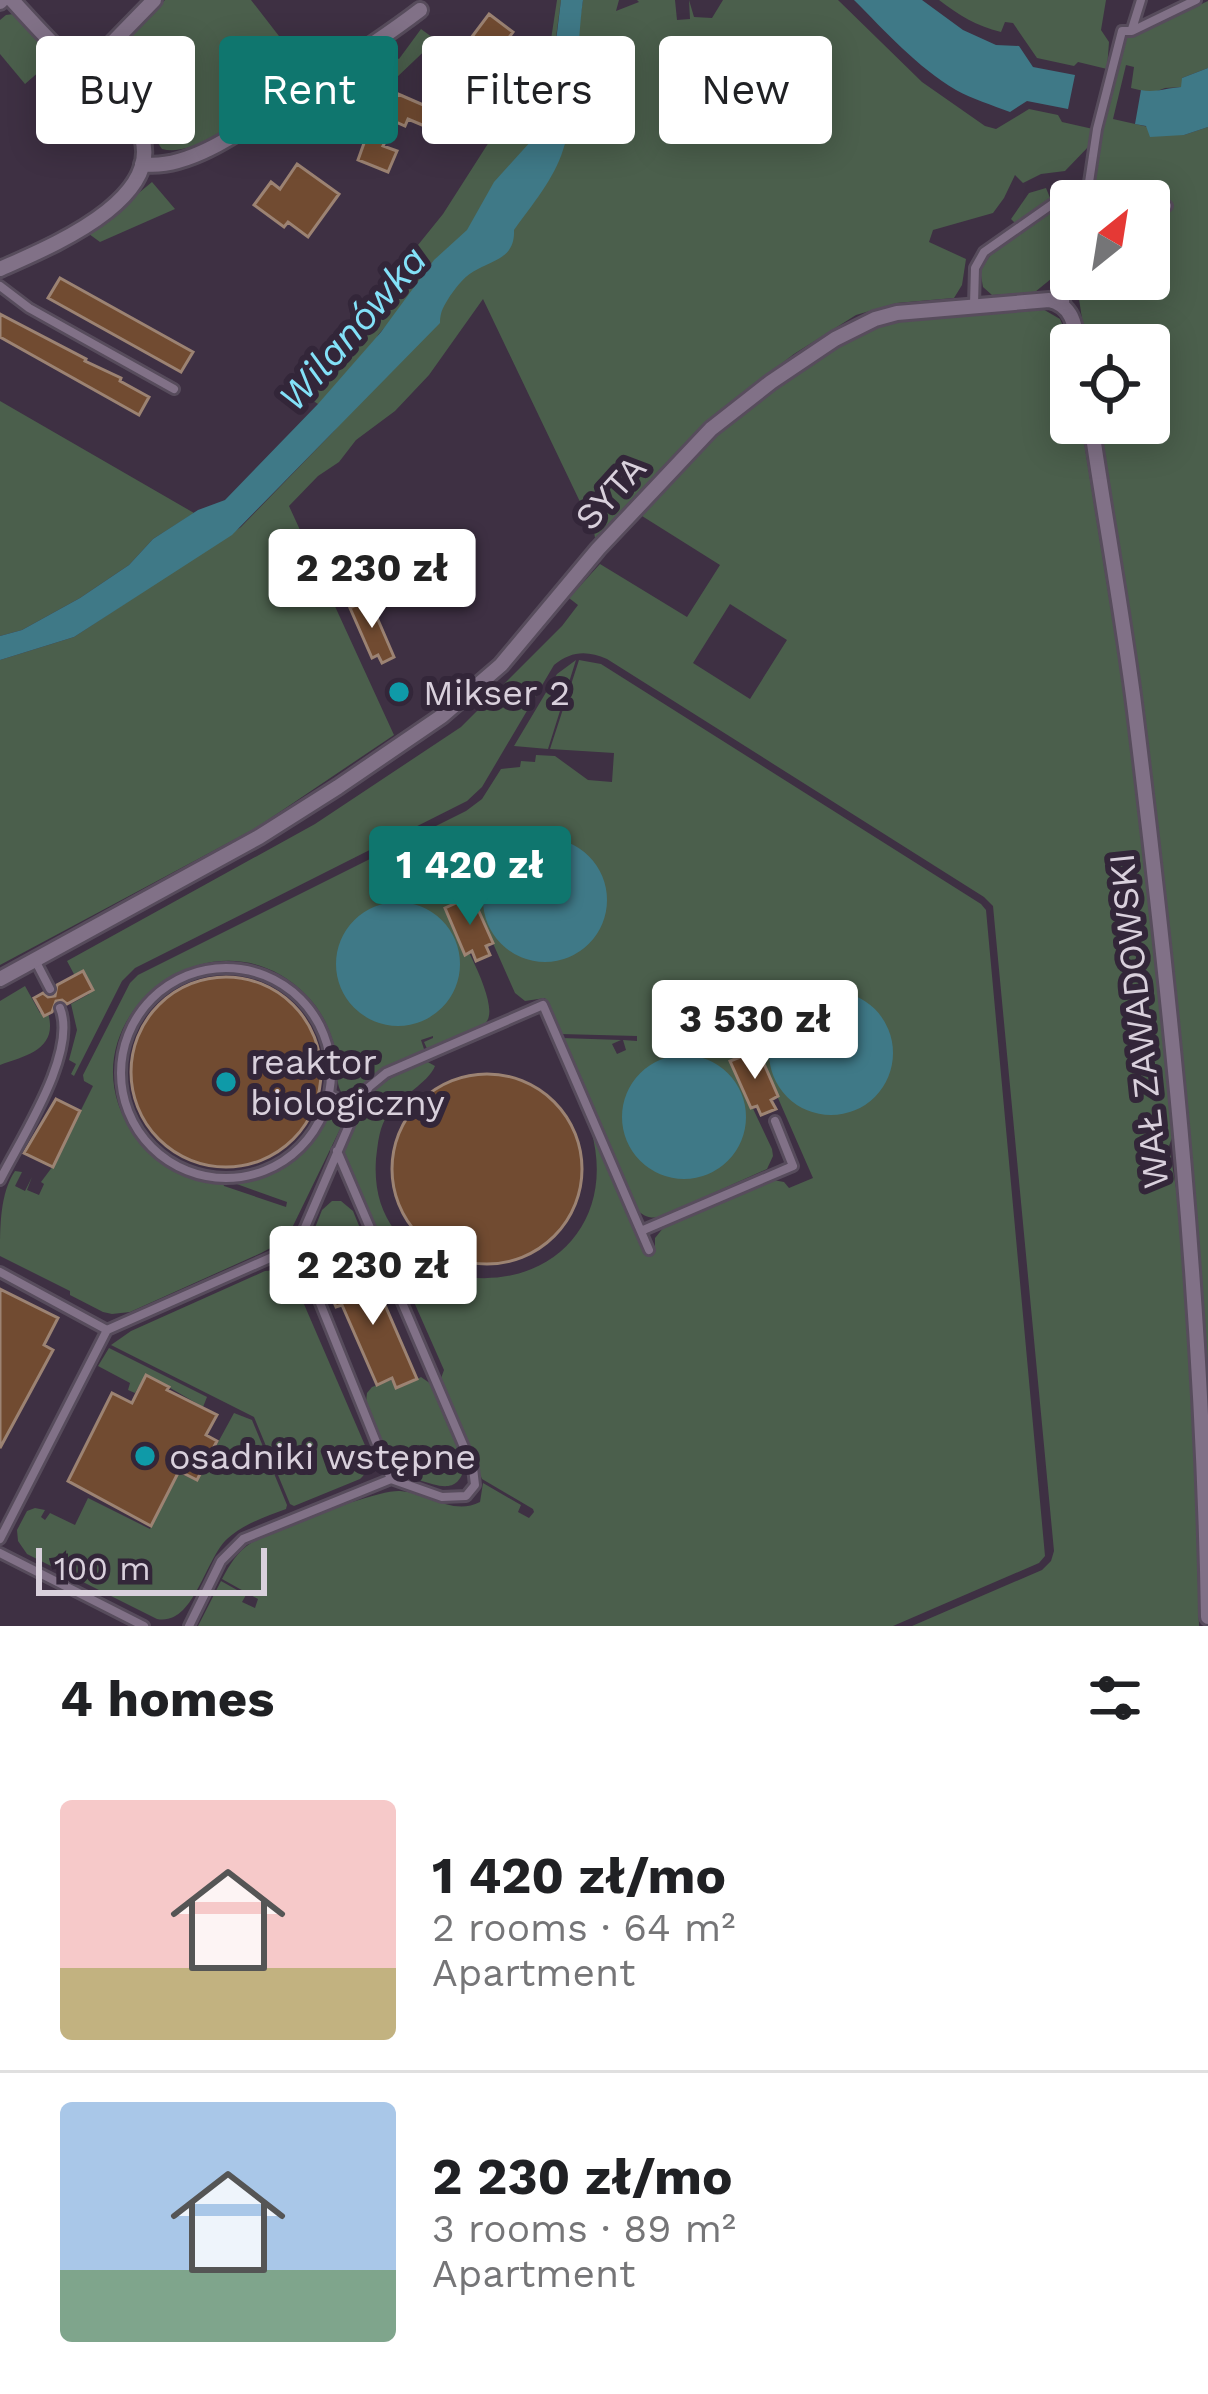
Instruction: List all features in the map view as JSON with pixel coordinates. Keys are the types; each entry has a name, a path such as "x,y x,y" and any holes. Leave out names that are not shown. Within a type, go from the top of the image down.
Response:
{"street":[{"path":"12,0 47,36"},
{"path":"119,36 154,0"},
{"path":"142,164 175,164 254,125 378,43 425,5"},
{"path":"0,269 97,219 125,194 142,164 143,144"},
{"name":"SYTA","path":"0,979 259,837 442,716 513,652 598,548 690,449 737,408 836,339 897,313 1049,300 1065,307"},
{"path":"1065,307 1074,324"},
{"name":"WAŁ ZAWADOWSKI","path":"1094,444 1166,964 1198,1348 1208,1617"}],"lane":[{"path":"1089,180 1110,72 1141,0"},
{"path":"1127,31 1196,0"},
{"path":"974,306 975,268 984,251 1050,205"},
{"path":"0,286 29,308 174,389"},
{"path":"1065,300 1065,307"},
{"path":"34,960 50,989"},
{"path":"210,968 268,975 293,990 320,1024 332,1066 330,1095 320,1124 301,1149 275,1167 245,1178 214,1178 184,1170 157,1154 136,1130 124,1101 120,1070 125,1039 138,1013 182,976 210,968"},
{"path":"0,1539 107,1330 297,1246 356,1109 369,1087 386,1073 543,1005 649,1250"},
{"path":"0,1180 60,1061 64,1019 60,1008"},
{"path":"330,1095 356,1109"},
{"path":"641,1231 793,1166 775,1121"},
{"path":"189,1626 221,1561 243,1539 391,1479 442,1496 466,1496 475,1485 472,1468 337,1151"},
{"path":"297,1246 391,1479"},
{"path":"0,1272 107,1330"},
{"path":"0,1553 144,1626"}],"green space":[{"path":"165,0 251,0 279,36 219,36 219,136 195,146 177,150 162,149 159,144 195,144 195,36 131,36"},
{"path":"557,0 561,0 556,36 552,36"},
{"path":"583,0 619,0 616,11 637,0 675,0 677,20 690,19 689,0 694,17 712,18 723,0 838,0 922,82 985,126 996,129 1029,109 1093,129 1090,145 1065,171 1041,174 1023,183 1015,175 993,213 933,230 929,242 966,259 962,285 954,298 897,303 856,315 794,354 704,423 595,538 483,299 429,375 289,506 394,735 256,828 0,965 0,660 74,637 241,527 334,431 444,285 532,144 635,144 635,36 577,36"},
{"path":"939,0 1106,0 1101,30 1109,42 1107,69 1037,58 1013,23 1005,22 1001,32 992,30"},
{"path":"1208,1 1208,68 1182,78 1182,87 1152,93 1131,88 1134,67 1126,65 1113,119 1184,135 1208,127 1208,1367 1168,923 1143,714 1101,444 1170,444 1170,324 1083,324 1079,300 1170,300 1170,180 1094,180 1121,45"},
{"path":"13,14 36,37 36,74 25,84 0,54 0,20"},
{"path":"421,29 431,36 422,36 422,53 398,76 399,59"},
{"path":"488,144 541,144 378,335 347,400 318,404 306,396 380,310 372,302 443,214"},
{"path":"152,182 175,209 100,242 89,234"},
{"path":"1046,188 1050,198 1050,280 1035,292 992,295 983,287 980,270 1021,229 1011,219 1029,193"},
{"path":"1041,308 1062,324 1050,324 1050,444 1084,444 1136,785 1173,1135 1169,1146 1193,1378 1199,1626 912,1626 1042,1570 1054,1551 993,906 607,659 579,653 554,665 482,787 467,801 135,968 122,981 74,1076 71,1074 76,1064 69,1060 77,1030 71,1004 89,994 67,961 315,824 461,727 562,626 578,605 569,598 600,564 687,617 720,565 642,516 703,447 762,399 875,328","holes":["730,604 787,640 750,699 693,663"]},
{"path":"0,401 194,513 153,539 129,565 80,598 22,630 0,636"},
{"path":"576,660 548,749 514,746 557,674"},
{"path":"579,660 601,664 986,910 1045,1556 1039,1563 893,1626 198,1626 221,1581 246,1595 242,1602 255,1608 258,1599 222,1579 246,1547 348,1503 400,1491 470,1506 480,1502 483,1483 521,1505 518,1512 529,1518 534,1512 482,1479 440,1381 444,1370 344,1157 361,1108 384,1083 426,1061 435,1066 386,1118 378,1141 376,1179 393,1228 416,1252 448,1273 450,1280 454,1275 518,1274 568,1245 594,1195 597,1164 591,1130 647,1256 655,1252 655,1238 664,1227 773,1180 789,1188 813,1178 757,1050 731,1062 772,1149 767,1169 660,1217 638,1211 562,1038 621,1040 612,1044 617,1054 626,1050 623,1040 637,1041 637,1036 560,1034 545,998 525,1001 515,993 472,896 445,908 482,982 487,1021 428,1051 424,1042 433,1036 421,1040 425,1052 381,1072 352,1097 340,1091 333,1041 317,1008 267,968 227,961 188,968 154,989 128,1018 114,1055 116,1095 136,1137 164,1163 186,1174 286,1207 287,1202 234,1183 265,1175 292,1160 314,1138 330,1110 343,1111 344,1121 291,1230 280,1243 130,1312 112,1314 0,1256 2,1211 10,1180 15,1171 22,1172 15,1186 25,1191 32,1177 27,1190 39,1195 41,1182 93,1086 83,1075 138,975 466,811 482,799 501,769 520,767 521,761 535,762 536,755 555,756 588,780 612,782 614,753 550,749"},
{"path":"25,986 40,1013 47,1010 49,1033 39,1048 0,1065 0,1001"},
{"path":"332,1201 341,1201 353,1211 375,1265 371,1271 362,1264 352,1269 354,1273 328,1279 311,1238 322,1210"},
{"path":"276,1270 294,1281 368,1458 360,1479 294,1506 254,1417 111,1345 131,1331"},
{"path":"109,1348 207,1397 203,1407 146,1374 135,1393 128,1390 130,1383 98,1366"},
{"path":"421,1377 431,1384 465,1465 458,1481 448,1486 408,1477 396,1469 366,1402 372,1387 391,1380 396,1389"},
{"path":"234,1413 252,1420 286,1509 227,1539 180,1613 157,1619 27,1554 18,1541 17,1530 27,1511 45,1510 41,1517 45,1520 50,1513 75,1525 88,1498 150,1529 179,1473 197,1481"}],"water":[{"path":"561,0 583,0 580,36 557,36"},
{"path":"854,0 922,0 963,30 996,45 1019,46 1033,67 1075,75 1068,109 1027,101 1010,112 962,93 915,60"},
{"path":"1208,68 1208,127 1184,135 1150,137 1146,126 1135,124 1141,90 1181,87 1182,78"},
{"path":"528,144 565,144 542,192 514,230 508,251 462,281 444,306 440,323 232,535 74,637 0,660 0,636 22,630 80,598 129,565 153,539 198,510 225,500 381,332 434,260 467,230 494,182"},
{"path":"545,838 569,842 589,856 603,876 607,900 603,924 589,944 569,958 545,962 521,958 501,944 487,924 483,900 487,876 501,856 521,842"},
{"path":"398,902 422,906 442,920 456,940 460,964 456,988 442,1008 422,1022 398,1026 374,1022 354,1008 340,988 336,964 340,940 354,920 374,906"},
{"path":"831,991 855,995 875,1009 889,1029 893,1053 889,1077 875,1097 855,1111 831,1115 807,1111 787,1097 773,1077 769,1053 773,1029 787,1009 807,995"},
{"path":"684,1055 708,1059 728,1073 742,1093 746,1117 742,1141 728,1161 708,1175 684,1179 660,1175 640,1161 626,1141 622,1117 626,1093 640,1073 660,1059"}],"building":[{"path":"489,14 513,32 510,36 472,36"},
{"path":"398,94 422,104 422,125 408,119 405,126 398,123"},
{"path":"364,144 384,144 397,151 388,172 358,160"},
{"path":"297,164 339,194 308,237 288,222 284,227 254,205 271,182 280,189"},
{"path":"60,278 193,352 181,372 48,298"},
{"path":"0,314 149,397 139,415 0,337"},
{"path":"369,599 394,657 382,663 378,655 372,658 350,608"},
{"path":"472,896 493,943 486,946 490,955 476,961 472,951 465,955 445,908"},
{"path":"83,971 93,990 67,1004 56,1001 52,1012 44,1016 34,998 43,993 55,996 57,985"},
{"name":"reaktor biologiczny","path":"226,977 262,984 293,1005 314,1036 321,1072 314,1108 293,1139 262,1160 226,1167 190,1160 159,1139 138,1108 131,1072 138,1036 159,1005 190,984"},
{"path":"758,1050 778,1096 771,1100 776,1109 761,1115 757,1106 751,1108 730,1061"},
{"name":"reaktor biologiczny","path":"487,1074 523,1081 554,1102 575,1133 582,1169 575,1205 554,1236 523,1257 487,1264 451,1257 420,1236 399,1205 392,1169 399,1133 420,1102 451,1081"},
{"path":"56,1099 80,1111 53,1167 24,1153"},
{"path":"369,1268 417,1379 396,1388 392,1378 377,1385 342,1305 336,1307 327,1286"},
{"path":"0,1289 58,1318 44,1345 53,1350 0,1448"},
{"name":"osadniki wstępne","path":"146,1375 217,1415 206,1435 217,1441 197,1480 179,1471 151,1526 68,1481 112,1393 132,1403"}],"place":[{"name":"Mikser 2","path":"399,692"},
{"name":"reaktor biologiczny","path":"226,1082"},
{"name":"osadniki wstępne","path":"145,1456"}],"water label":[{"name":"Wilanówka","path":"352,328"}]}
